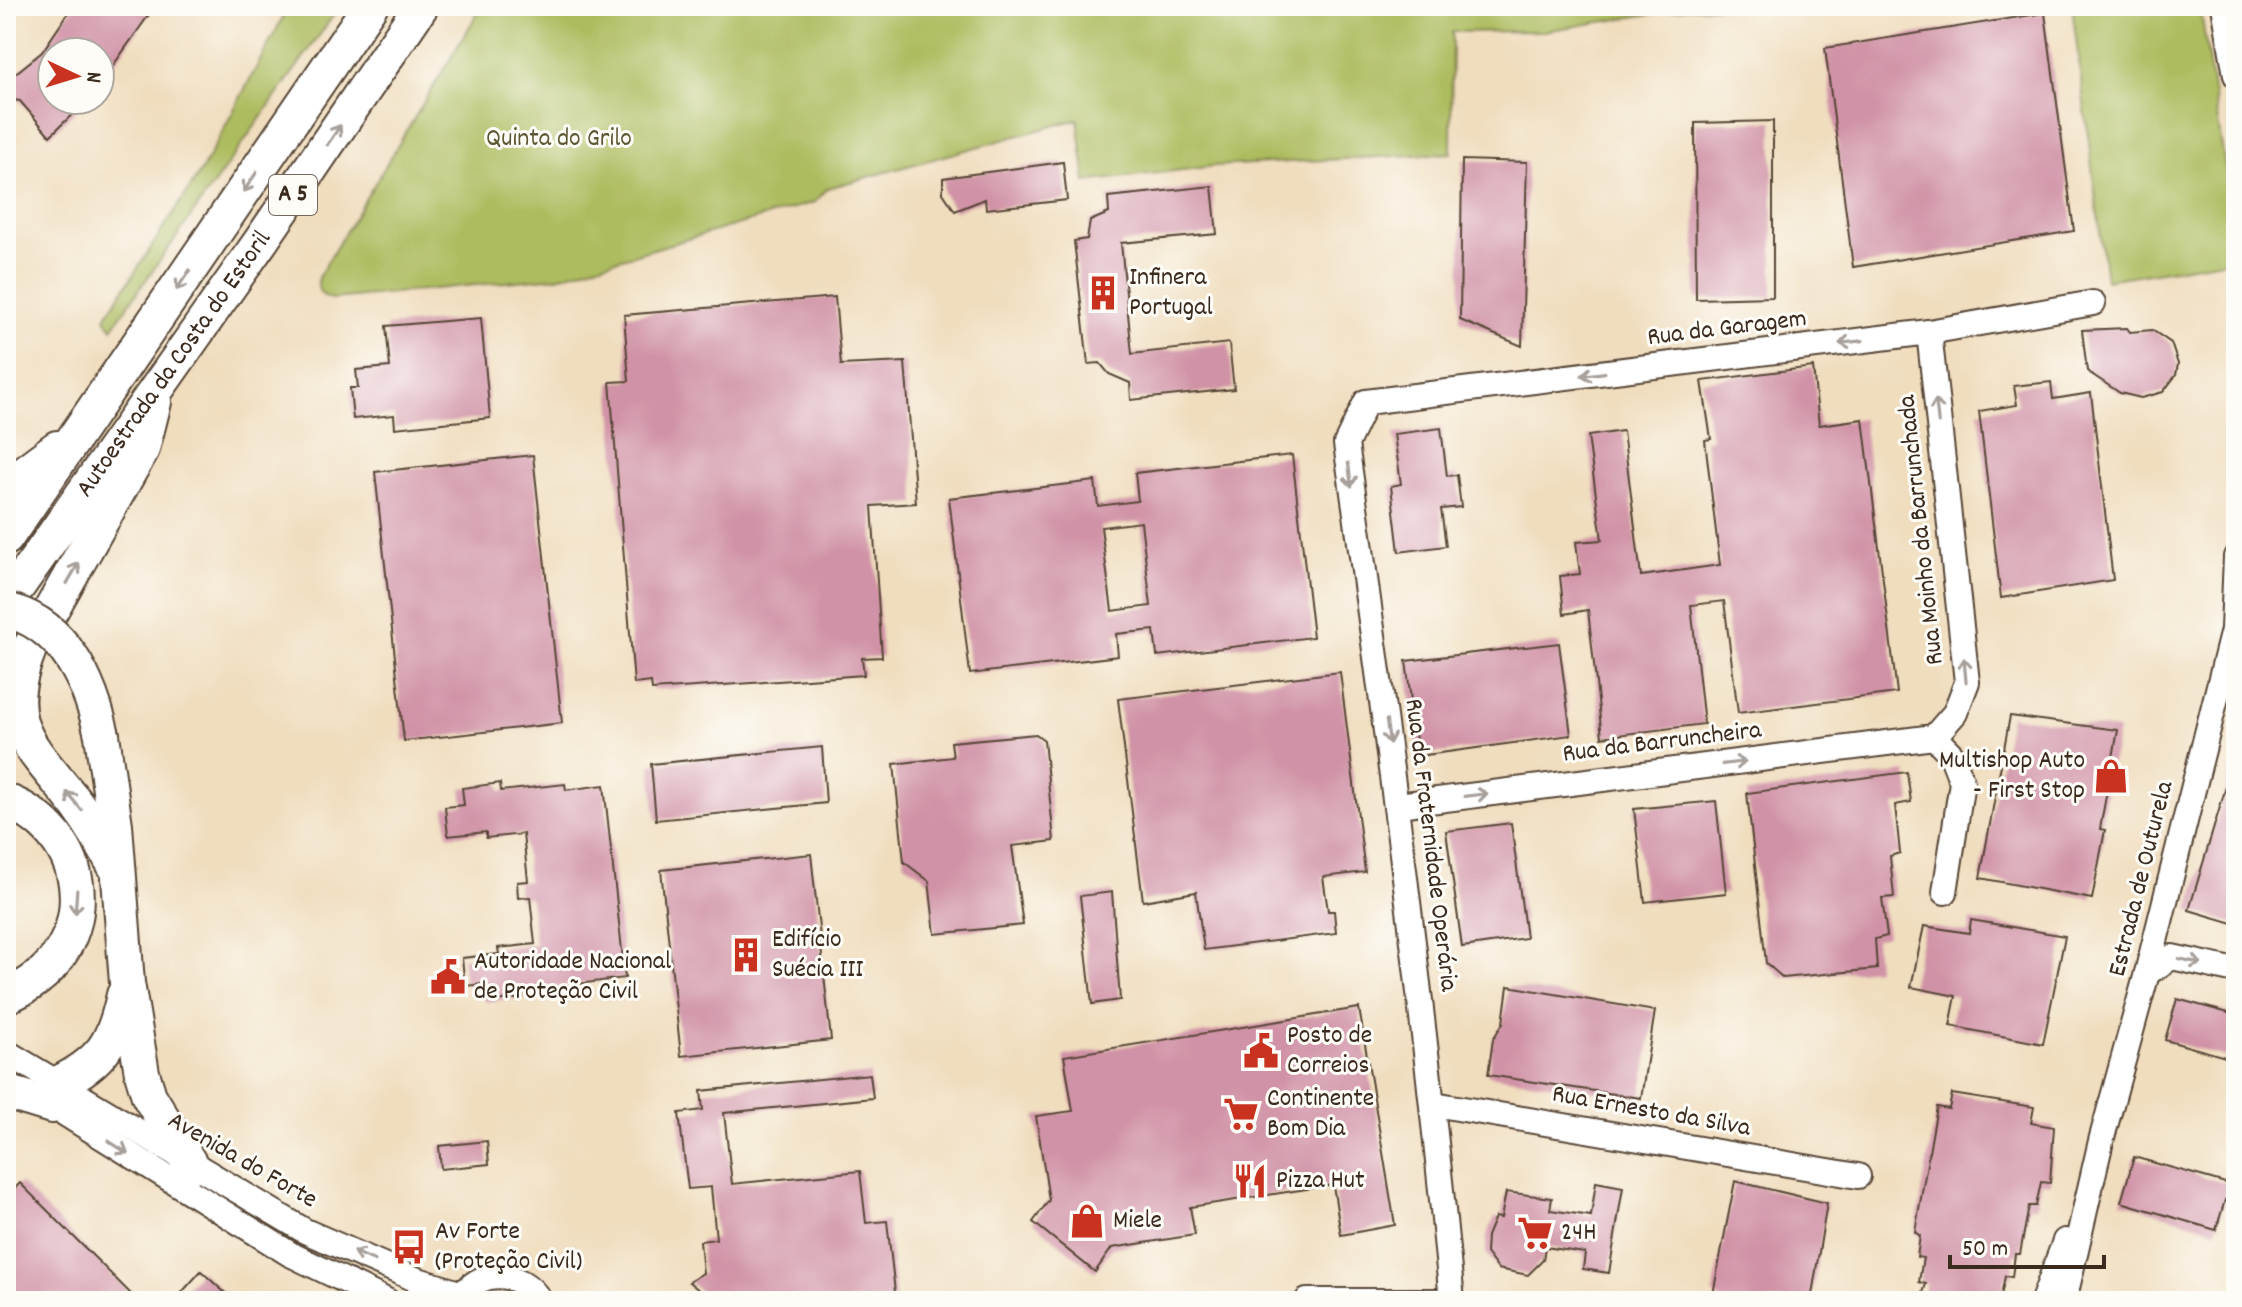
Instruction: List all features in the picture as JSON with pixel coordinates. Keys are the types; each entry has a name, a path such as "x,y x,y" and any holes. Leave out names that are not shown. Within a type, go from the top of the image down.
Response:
{"highway":[{"name":"Autoestrada da Costa do Estoril","path":"6,538 370,6"},
{"name":"Autoestrada da Costa do Estoril","path":"6,603 261,241 421,6"},
{"path":"115,866 85,815 30,750 21,729 17,702 19,675 29,649 142,449 160,381"},
{"path":"6,486 77,433"},
{"path":"6,610 47,631 85,678 102,735 115,825 115,866 127,983 149,1096 191,1166"},
{"path":"6,801 24,808 53,830 69,858 77,895 70,935 51,968 30,985 6,996"},
{"path":"37,1093 95,1060 108,1046 116,1031 127,983"}],"street":[{"path":"2224,6 2236,75"},
{"name":"Rua da Garagem","path":"1366,402 1929,332 2093,303"},
{"name":"Rua Moinho da Barrunchada","path":"1929,332 1967,682 1955,713 1934,737"},
{"name":"Rua da Fraternidade Operária","path":"1366,402 1346,444 1398,805 1434,1104 1449,1301"},
{"name":"Estrada de Outurela","path":"2064,1301 2101,1141 2147,973 2234,623 2236,557"},
{"path":"1934,737 1951,754 1962,782 1945,892"},
{"name":"Rua da Barruncheira","path":"1398,805 1934,737"},
{"path":"2147,973 2172,957 2236,971"},
{"name":"Avenida do Forte","path":"6,1052 37,1093 290,1254 387,1301"},
{"name":"Avenida do Forte","path":"6,1080 191,1166 305,1231 415,1279 461,1298 487,1277 507,1276 526,1284 540,1301"},
{"name":"Rua Ernesto da Silva","path":"1434,1104 1858,1176"},
{"name":"Estrada de Outurela","path":"2043,1301 2101,1141"},
{"path":"1307,1301 1449,1301"}],"green space":[{"path":"289,6 340,6 112,328 105,318 203,168"},
{"name":"Quinta do Grilo","path":"482,6 1736,6 1688,8 1544,31 1452,32 1451,153 1215,166 1086,182 1078,119 828,188 815,202 557,277 332,299 324,296 318,288 319,276"},
{"path":"2072,6 2200,6 2226,173 2229,260 2106,280"}],"building":[{"path":"73,6 155,6 116,61 116,36 53,36"},
{"path":"2045,13 2074,231 1853,267 1825,48"},
{"path":"36,57 36,116 71,116 50,136 20,101 6,99 6,81"},
{"path":"1773,121 1773,297 1696,299 1695,123"},
{"path":"1462,160 1527,162 1522,346 1460,320"},
{"path":"1063,162 1067,200 986,209 985,199 955,211 943,193 943,178"},
{"name":"Infinera Portugal","path":"1212,186 1217,234 1121,243 1132,354 1229,343 1234,389 1131,400 1130,383 1109,374 1100,363 1088,364 1074,241 1087,239 1090,221 1109,213 1108,197"},
{"path":"835,297 841,365 905,362 916,503 872,506 882,657 862,658 864,675 652,690 651,682 634,684 610,382 629,381 624,315"},
{"path":"481,318 490,418 395,428 394,415 353,419 350,388 358,388 356,370 390,367 386,326"},
{"path":"2127,328 2130,332 2152,330 2171,343 2178,364 2176,375 2163,392 2141,398 2120,393 2087,371 2082,330"},
{"path":"1813,367 1819,425 1863,419 1897,693 1738,713 1724,601 1691,605 1704,724 1602,737 1588,610 1564,614 1560,576 1580,574 1576,542 1602,540 1588,436 1623,431 1641,576 1720,565 1705,440 1711,439 1702,381"},
{"path":"2051,382 2053,399 2091,393 2113,580 2001,598 1979,411 2017,405 2014,386"},
{"path":"1441,428 1447,476 1457,475 1461,507 1441,509 1446,546 1399,552 1391,486 1401,484 1394,434"},
{"path":"533,455 562,723 404,741 375,472"},
{"path":"1292,455 1313,637 1157,656 1154,630 1116,634 1118,656 970,674 949,498 1095,481 1098,506 1138,501 1135,473","holes":["1141,522 1151,606 1112,611 1101,527"]},
{"path":"1559,643 1571,735 1418,756 1406,661"},
{"path":"1340,672 1365,872 1323,877 1328,911 1334,911 1336,933 1204,950 1196,892 1143,901 1118,699"},
{"path":"2010,716 2118,730 2100,829 2105,830 2092,899 1980,878"},
{"path":"1036,734 1044,740 1054,841 1012,846 1023,925 935,934 929,881 904,862 894,764 953,757 951,742"},
{"path":"822,747 826,803 656,820 651,764"},
{"path":"2232,767 2236,767 2236,924 2189,910"},
{"path":"1907,772 1911,802 1895,805 1900,853 1890,856 1894,897 1882,898 1887,936 1875,939 1877,969 1783,978 1766,963 1747,793"},
{"path":"500,783 501,791 565,784 566,790 604,785 625,978 522,991 523,998 485,1002 483,984 465,986 462,958 499,954 498,948 535,944 530,897 518,898 517,882 528,881 523,834 486,838 486,832 448,836 445,807 464,805 462,788"},
{"path":"1716,801 1726,893 1645,902 1634,809"},
{"path":"1511,823 1526,938 1462,947 1446,831"},
{"name":"Edifício Suécia III","path":"811,854 831,1040 681,1056 661,870"},
{"path":"1112,892 1120,1000 1092,1004 1080,896"},
{"path":"1971,920 2065,936 2043,1044 1950,1026 1956,996 1911,987 1924,926 1969,933"},
{"path":"1508,986 1655,1011 1641,1098 1488,1075 1493,1039 1503,1023"},
{"path":"2177,999 2236,1015 2236,1060 2165,1040"},
{"path":"1359,1008 1395,1225 1341,1235 1333,1185 1190,1207 1195,1235 1112,1248 1095,1272 1033,1222 1049,1200 1036,1116 1073,1111 1064,1056"},
{"path":"870,1074 873,1098 724,1113 732,1184 860,1171 866,1223 887,1221 896,1301 706,1301 705,1295 689,1282 703,1273 700,1241 716,1239 711,1187 688,1189 679,1113 703,1110 701,1091"},
{"path":"1952,1094 2034,1107 2031,1123 2054,1127 2050,1183 2041,1182 2036,1206 2029,1206 2020,1254 2015,1254 2012,1277 2005,1276 2000,1301 1933,1301 1922,1296 1926,1284 1919,1282 1923,1258 1917,1257 1920,1236 1915,1232 1937,1107 1949,1109"},
{"path":"487,1141 489,1164 441,1169 439,1146"},
{"path":"2134,1157 2236,1186 2236,1203 2225,1200 2216,1230 2121,1202"},
{"path":"1735,1181 1827,1203 1811,1301 1722,1301 1713,1294"},
{"path":"1596,1182 1623,1187 1609,1273 1583,1269 1585,1253 1545,1247 1543,1260 1528,1275 1498,1269 1486,1253 1487,1236 1495,1217 1501,1218 1506,1192 1552,1198 1550,1210 1591,1216"},
{"path":"20,1183 138,1301 6,1301 6,1198"},
{"path":"201,1271 234,1301 174,1301"}],"place":[{"name":"Infinera Portugal","path":"1103,293"},
{"name":"Multishop Auto - First Stop","path":"2111,776"},
{"name":"Edifício Suécia III","path":"746,955"},
{"name":"Autoridade Nacional de Proteção Civil","path":"448,977"},
{"name":"Posto de Correios","path":"1261,1051"},
{"name":"Continente Bom Dia","path":"1241,1114"},
{"name":"Pizza Hut","path":"1250,1181"},
{"name":"Miele","path":"1087,1221"},
{"name":"24H","path":"1535,1233"},
{"name":"Av Forte (Proteção Civil)","path":"409,1247"}]}
